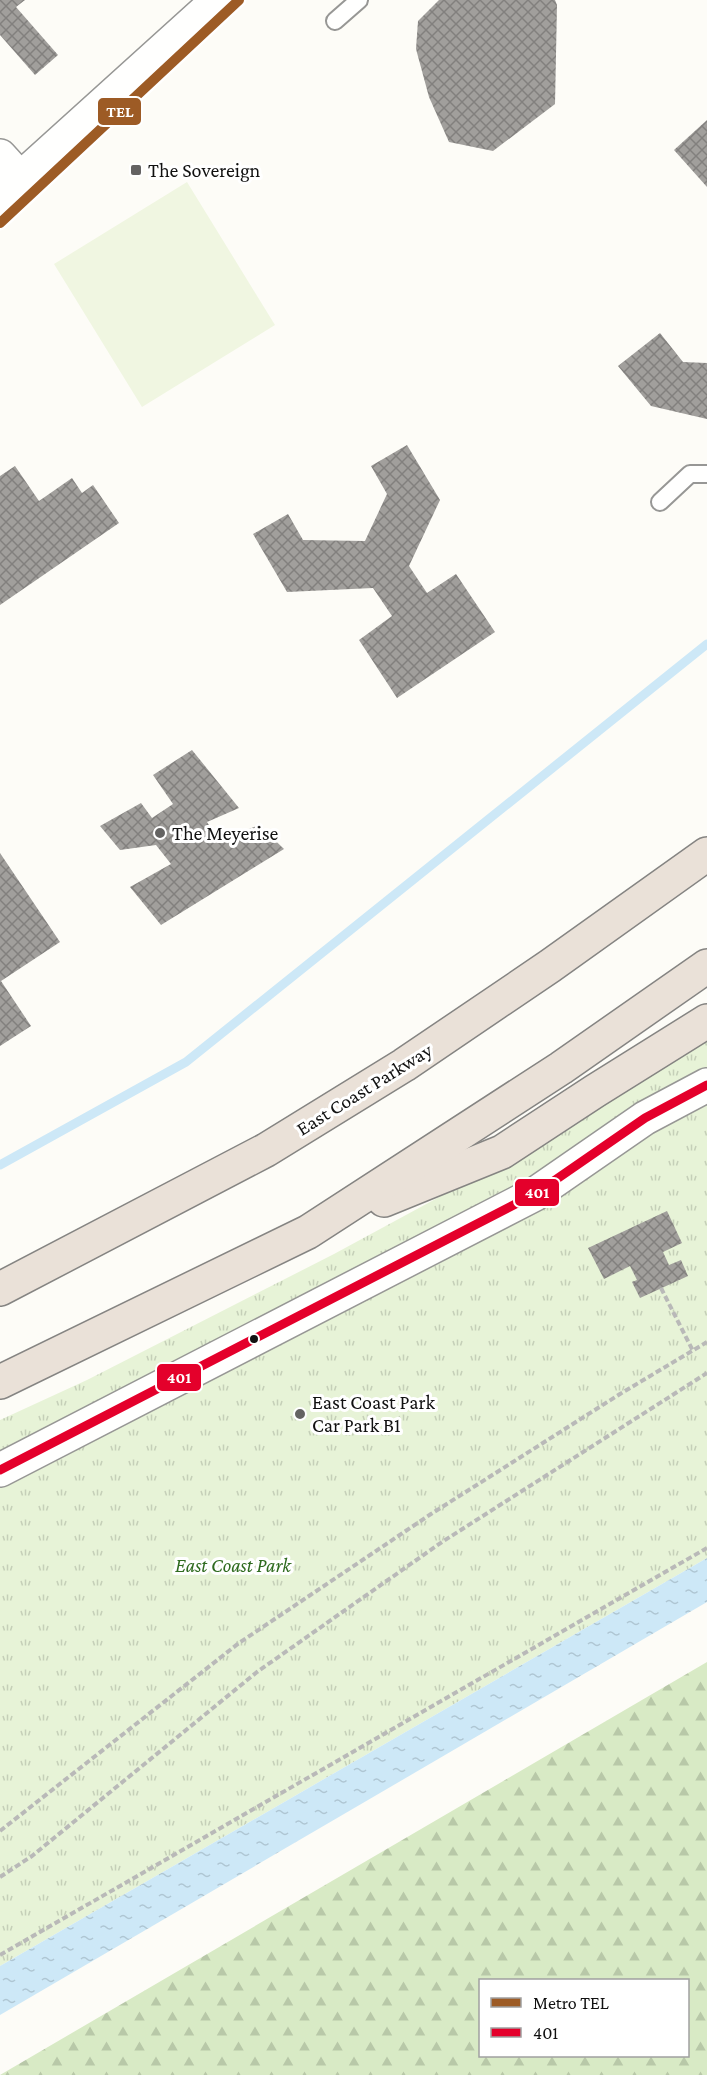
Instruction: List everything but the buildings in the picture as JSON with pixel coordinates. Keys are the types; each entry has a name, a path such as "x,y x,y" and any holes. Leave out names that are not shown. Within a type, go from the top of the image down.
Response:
{"highway":[{"name":"East Coast Parkway","path":"0,1289 266,1150 315,1120 404,1065 540,973 707,854"},
{"path":"308,1232 561,1068 707,966"},
{"path":"0,1382 308,1232 502,1152 707,1021"}],"street":[{"path":"7,177 218,0"},
{"path":"0,1470 535,1194 645,1118 707,1085"}],"lane":[{"path":"335,21 358,0"},
{"path":"660,502 690,474 707,474"}],"path":[{"path":"661,1288 693,1351"},
{"path":"0,1831 239,1643 430,1514 707,1342"},
{"path":"0,1877 32,1856 257,1672 442,1542 707,1373"},
{"path":"0,1955 707,1548"}],"green space":[{"path":"187,182 275,325 142,407 54,264"},
{"name":"East Coast Park","path":"707,1026 707,1558 0,1966 0,1420 87,1380 334,1254 489,1170"},
{"path":"707,1662 707,2075 0,2075"}],"water":[{"path":"707,1558 707,1602 0,2015 0,1966"}],"waterway":[{"path":"0,1165 186,1062 707,644"}],"metro line":[{"name":"TEL","path":"0,223 239,0"}],"transit line":[{"name":"401","path":"0,1470 535,1194 645,1118 707,1085"}],"place":[{"name":"The Sovereign","path":"136,170"},
{"name":"The Meyerise","path":"160,833"},
{"name":"East Coast Park Car Park B1","path":"300,1414"}]}
